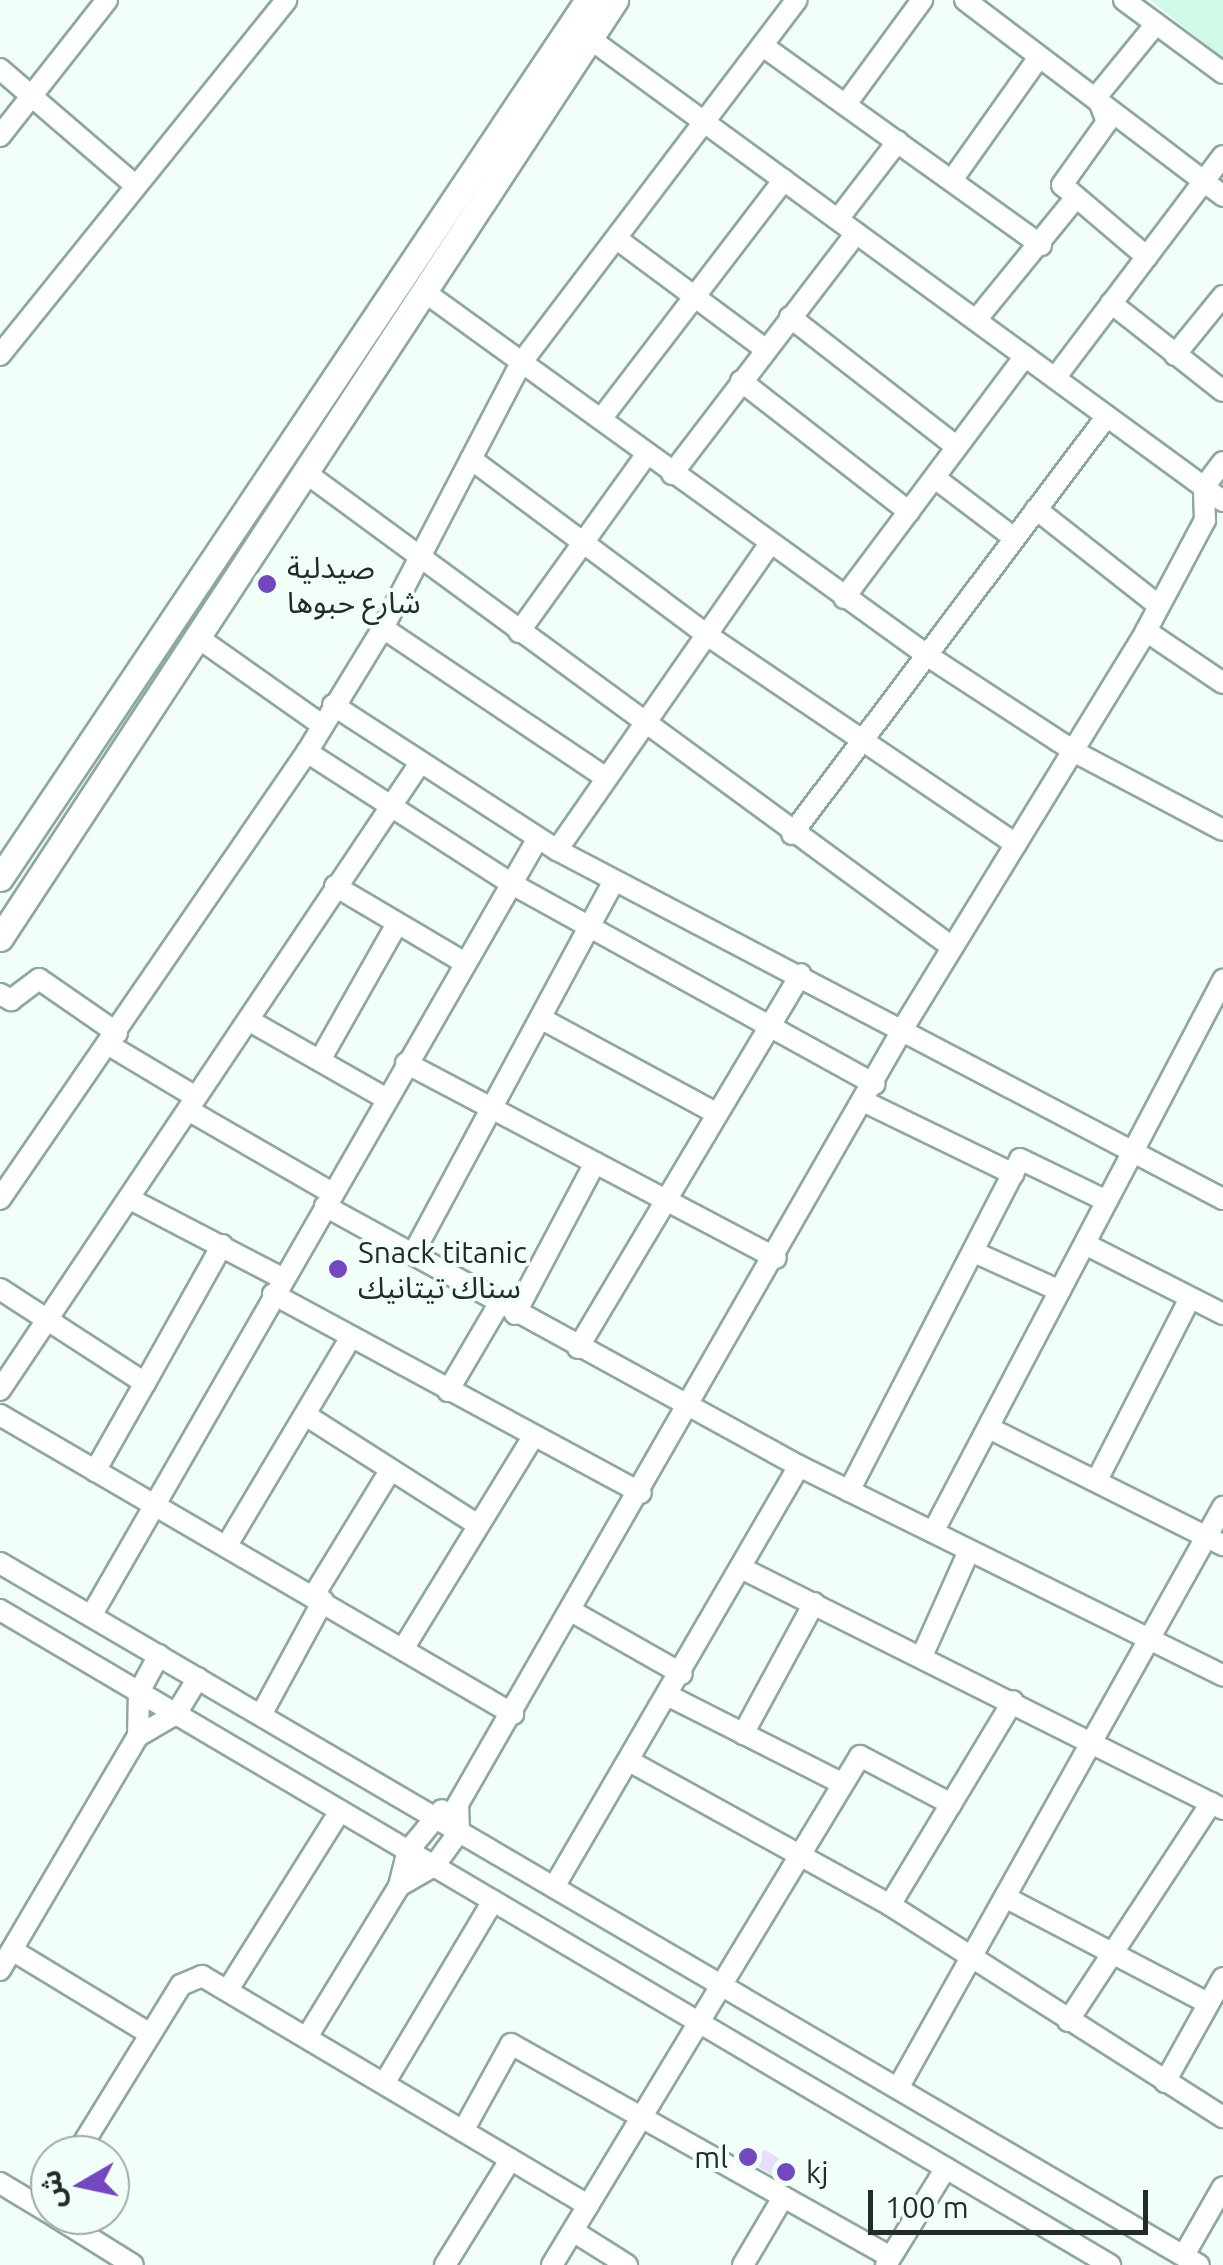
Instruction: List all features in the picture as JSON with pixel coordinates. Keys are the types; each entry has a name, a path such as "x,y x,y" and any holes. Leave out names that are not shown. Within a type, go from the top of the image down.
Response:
{"main road":[{"path":"2,871 588,0"},
{"path":"0,938 200,639 615,0"}],"street":[{"path":"0,355 286,0"},
{"path":"0,1200 307,752 383,628 521,363 798,0"},
{"path":"846,104 922,0"},
{"path":"1124,0 1223,73"},
{"path":"0,136 99,3"},
{"path":"979,4 1039,57 1223,196"},
{"path":"1095,100 1156,24"},
{"path":"589,38 1223,501"},
{"path":"763,46 1041,245"},
{"path":"952,180 1039,57"},
{"path":"0,68 136,186"},
{"path":"1095,100 1107,122 1062,185 1072,201 1147,257"},
{"path":"838,220 898,140"},
{"path":"1055,378 1223,156"},
{"path":"601,418 784,180"},
{"path":"976,320 1041,245 1072,201"},
{"path":"672,474 856,232"},
{"path":"617,238 765,349"},
{"path":"426,292 601,418 768,546 928,656 1075,752 1223,830"},
{"path":"1175,355 1223,296"},
{"path":"1111,302 1223,391"},
{"path":"790,317 956,446"},
{"path":"844,598 1025,356"},
{"path":"741,382 909,512"},
{"path":"792,834 865,745 1106,416"},
{"path":"519,632 647,454"},
{"path":"471,459 707,635 1016,844"},
{"path":"1204,487 1223,462"},
{"path":"306,473 423,554 644,728 952,947"},
{"path":"935,478 1014,538"},
{"path":"399,1886 434,1866 459,1832 458,1804 573,1612 870,1093 905,1025 1075,752 1158,605 1214,516 1204,487"},
{"path":"1036,509 1158,605"},
{"path":"557,850 768,546"},
{"path":"383,628 606,778"},
{"path":"1146,630 1221,676"},
{"path":"200,639 322,725"},
{"path":"333,704 557,850 905,1025 1223,1199"},
{"path":"307,752 512,884 770,1026 870,1093 1012,1174"},
{"path":"0,1390 420,763"},
{"path":"91,1616 150,1504 538,838"},
{"path":"414,1254 614,881"},
{"path":"335,886 465,963"},
{"path":"320,1060 398,924"},
{"path":"578,1348 714,1112 801,974"},
{"path":"0,994 12,1000 39,979 193,1104 329,1199 507,1309 800,1466 1223,1676"},
{"path":"932,1532 1223,980"},
{"path":"542,1018 714,1112"},
{"path":"250,1021 385,1098"},
{"path":"406,1063 776,1258"},
{"path":"849,1491 976,1253 1020,1159 1105,1200"},
{"path":"448,1392 507,1309 595,1163"},
{"path":"130,1199 222,1245 349,1340 641,1492"},
{"path":"1085,1244 1223,1314"},
{"path":"95,1471 222,1245"},
{"path":"976,1253 1060,1291"},
{"path":"0,1288 146,1383"},
{"path":"1098,1478 1190,1298"},
{"path":"227,1544 349,1340"},
{"path":"0,1416 227,1544 513,1714"},
{"path":"307,1416 478,1524"},
{"path":"990,1428 1098,1478 1215,1541"},
{"path":"403,1649 533,1437"},
{"path":"554,1886 745,1570 800,1466"},
{"path":"261,1715 318,1598 390,1471"},
{"path":"898,2088 976,1956 1004,1896 1150,1638 1215,1541 1223,1507"},
{"path":"922,1656 968,1551"},
{"path":"0,1562 1191,2260 1223,2187"},
{"path":"745,1570 1217,1806 1112,1952 1068,2021"},
{"path":"743,1734 814,1603"},
{"path":"0,1610 1110,2265"},
{"path":"573,1612 682,1674"},
{"path":"0,1970 138,1736 139,1692 159,1655"},
{"path":"138,1736 176,1714 198,1678"},
{"path":"669,1696 841,1783"},
{"path":"890,1905 1013,1702"},
{"path":"552,2265 641,2121 695,2020 860,1756 951,1804"},
{"path":"631,1762 976,1956 1068,2021 1223,2116"},
{"path":"307,2037 399,1886 408,1851 431,1815 458,1804"},
{"path":"229,1988 340,1811"},
{"path":"1004,1896 1208,2003"},
{"path":"385,2082 492,1901"},
{"path":"12,1950 150,2034"},
{"path":"1164,2082 1223,1978"},
{"path":"88,2135 187,1979 229,1988 588,2205"},
{"path":"463,2130 511,2044 641,2121 894,2260 946,2168"},
{"path":"444,2265 510,2160"},
{"path":"0,2183 30,2199"},
{"path":"744,2265 782,2199"},
{"path":"572,2231 627,2265"},
{"path":"88,2235 133,2265"}],"shaded area":[{"path":"1150,0 1223,0 1223,58"}],"building":[{"path":"764,2149 800,2171 791,2186 755,2164"}],"place":[{"name":"صيدلية شارع حبوها","path":"267,584"},
{"name":"Snack titanic سناك تيتانيك","path":"338,1269"},
{"name":"ml","path":"748,2157"},
{"name":"kj","path":"786,2172"}]}
